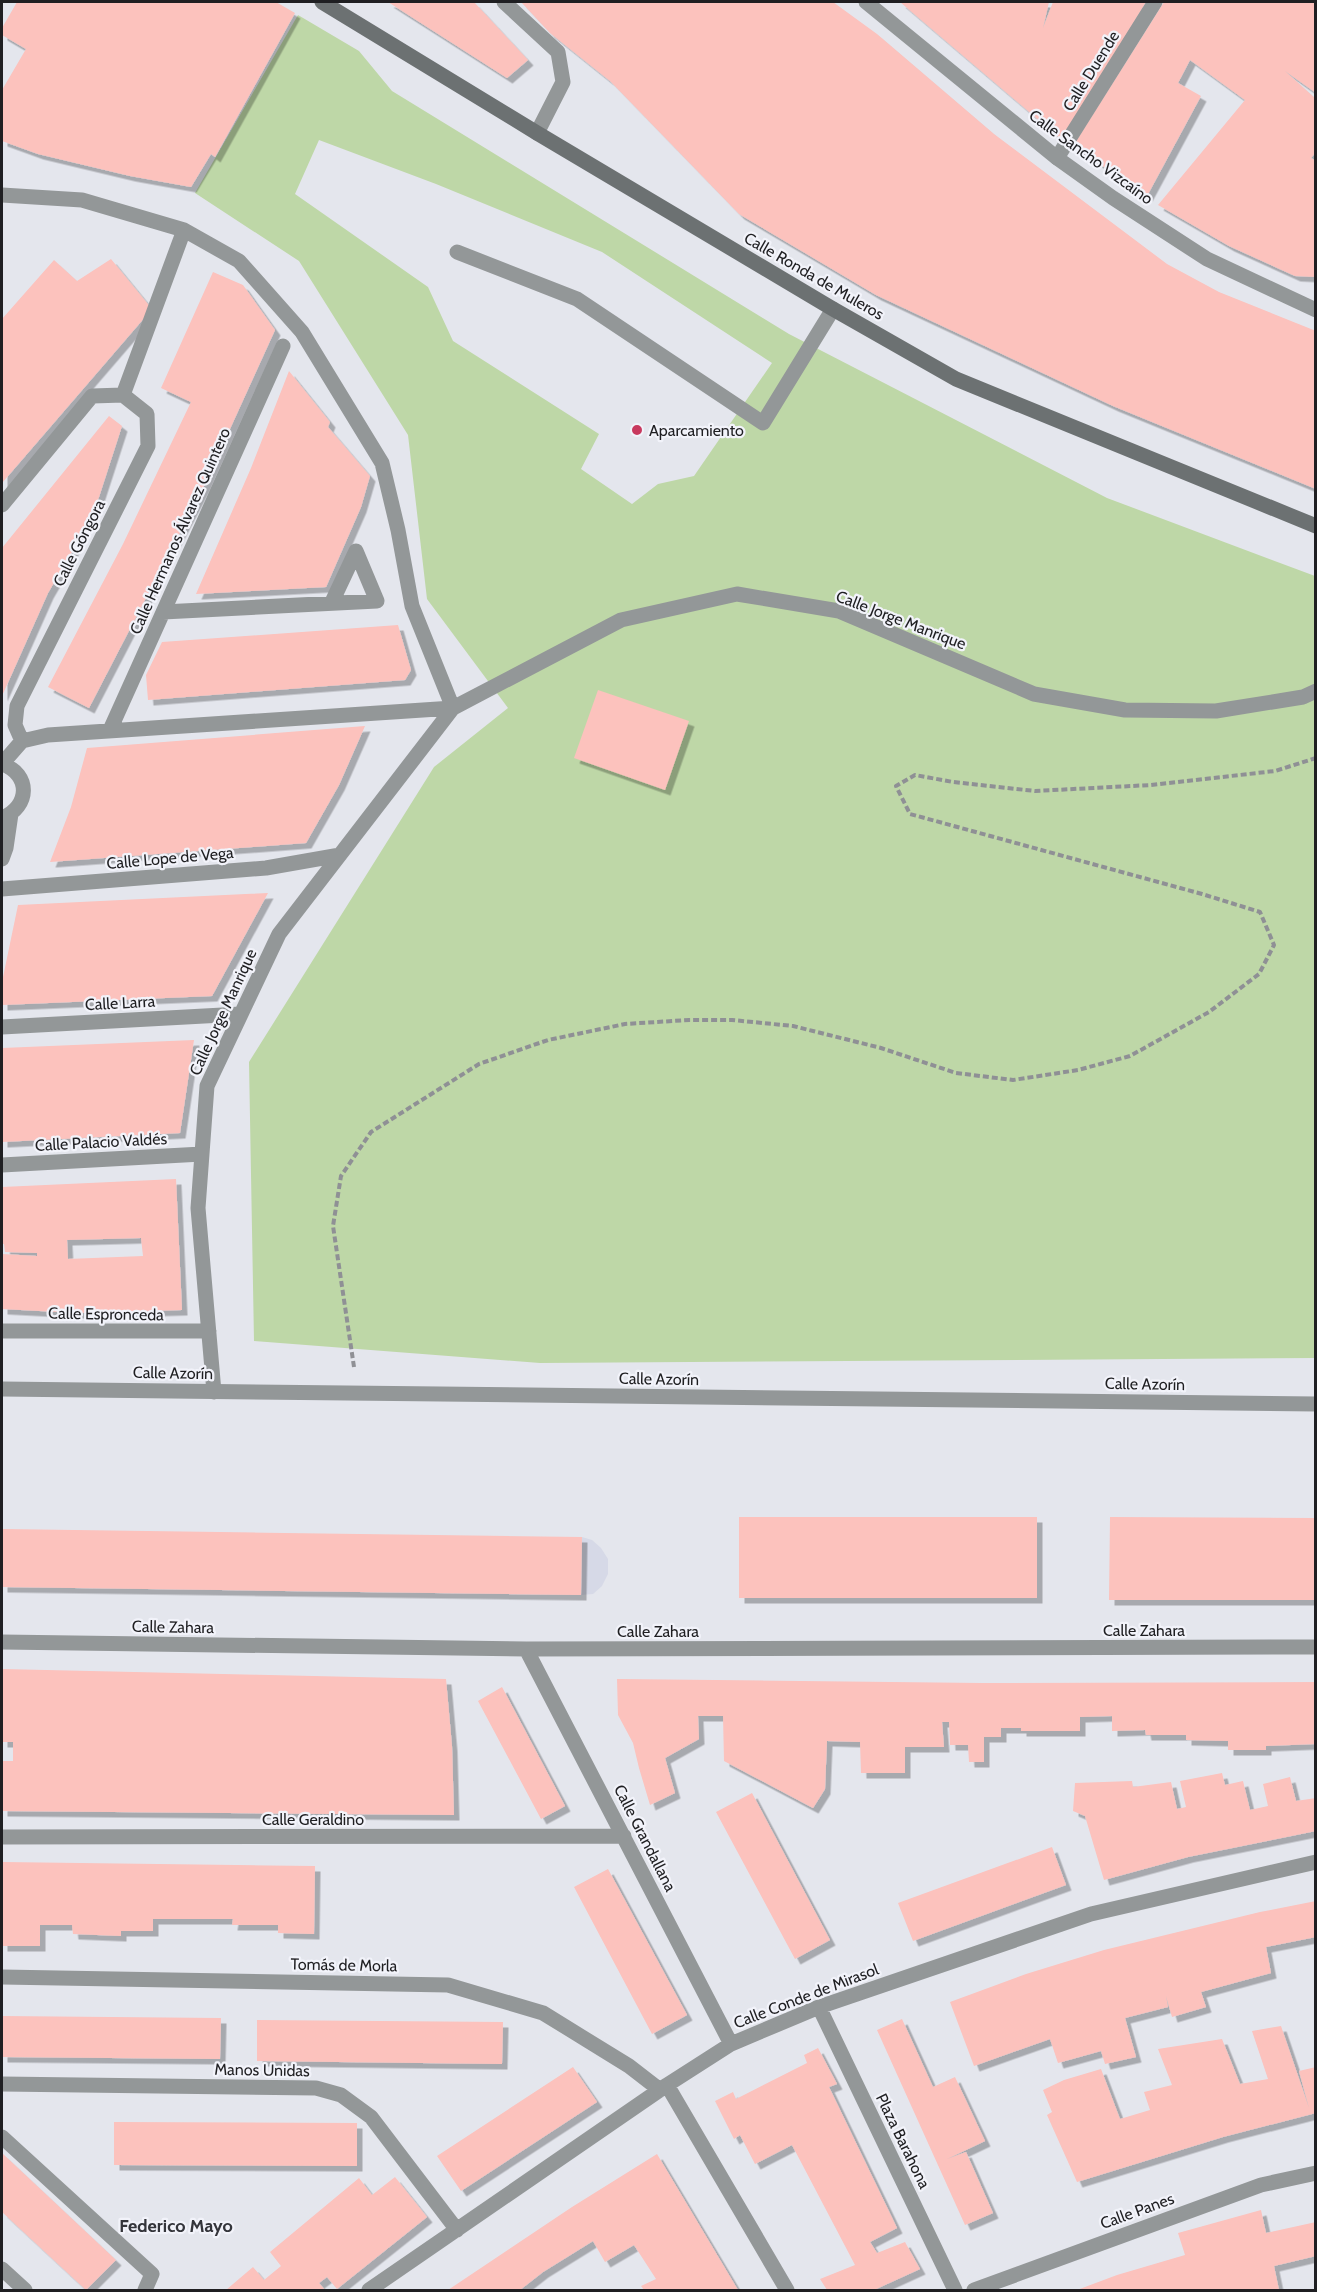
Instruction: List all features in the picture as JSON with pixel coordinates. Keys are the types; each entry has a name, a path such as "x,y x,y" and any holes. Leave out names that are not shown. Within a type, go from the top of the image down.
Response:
{"main road":[{"name":"Calle Ronda de Muleros","path":"322,2 537,133 833,309 956,379 1316,526"}],"street":[{"path":"504,2 558,52 563,82 537,133"},
{"name":"Calle Sancho Vizcaíno","path":"866,2 1057,158 1207,259 1314,308"},
{"name":"Calle Duende","path":"1057,158 1155,2"},
{"path":"2,195 82,200 184,230 239,261 302,332 382,463 398,530 412,606 453,708"},
{"path":"2,505 92,396 123,394 184,230"},
{"path":"457,252 577,299 762,423 833,309"},
{"name":"Calle Hermanos Álvarez Quintero","path":"110,730 283,346"},
{"name":"Calle Góngora","path":"22,741 15,725 17,706 148,446 147,414 123,394"},
{"name":"Calle Jorge Manrique","path":"22,741 48,735 110,730 453,708 621,620 737,594 839,611 1034,694 1125,710 1216,711 1303,697 1316,692"},
{"path":"163,612 332,602"},
{"name":"Calle Jorge Manrique","path":"214,1392 198,1208 207,1086 279,934 453,708"},
{"path":"2,859 6,848 6,816 18,808 22,799 22,781 10,767 2,764 22,741"},
{"name":"Calle Lope de Vega","path":"2,889 266,868 340,855"},
{"name":"Calle Larra","path":"2,1027 241,1014"},
{"name":"Calle Palacio Valdés","path":"2,1165 202,1154"},
{"name":"Calle Espronceda","path":"2,1331 209,1331"},
{"name":"Calle Azorín","path":"2,1389 1316,1404"},
{"name":"Calle Zahara","path":"2,1642 526,1649 1316,1647"},
{"name":"Calle Grandallana","path":"526,1649 731,2044"},
{"name":"Calle Geraldino","path":"2,1837 624,1836"},
{"name":"Calle Conde de Mirasol","path":"369,2290 663,2087 731,2044 819,2007 1091,1914 1316,1862"},
{"name":"Tomás de Morla","path":"2,1977 448,1985 543,2013 663,2087"},
{"name":"Plaza Barahona","path":"819,2007 955,2290"},
{"name":"Manos Unidas","path":"2,2084 316,2088 341,2095 371,2117 457,2230"},
{"path":"663,2087 787,2290"},
{"path":"2,2136 152,2274 145,2290"},
{"name":"Calle Panes","path":"974,2290 1262,2185 1316,2173"},
{"path":"2,2269 25,2290"}],"path":[{"path":"358,1394 333,1226 341,1176 371,1132 479,1064 548,1040 625,1024 732,1020 793,1026 880,1048 956,1073 1013,1080 1078,1070 1130,1056 1209,1011 1259,974 1274,945 1260,912 910,814 896,786 915,775 953,782 1035,791 1151,785 1275,771 1316,758"}],"shaded area":[{"path":"582,1537 592,1540 608,1559 608,1574 602,1586 593,1594 581,1595"}],"green space":[{"path":"298,15 359,51 392,91 789,334 1107,498 1315,576 1315,1358 540,1363 254,1341 249,1062 434,767 508,708 427,599 408,435 299,261 195,193","holes":["319,140 436,184 602,252 772,363 694,476 658,484 632,504 581,469 599,434 453,341 428,287 295,194"]}],"building":[{"path":"17,2 276,2 295,13 215,157 211,154 191,187 130,176 38,154 2,141 2,90 26,49 2,35 2,28"},
{"path":"388,2 474,2 528,60 507,78"},
{"path":"521,2 833,2 877,34 994,134 1167,264 1219,292 1316,331 1316,489 1113,406 876,295 739,214 610,81 550,33"},
{"path":"900,2 1049,2 1043,28 1053,2 1146,2 1062,140"},
{"path":"1164,2 1316,2 1316,93 1285,71 1316,99 1316,152 1311,158 1316,161 1316,277 1295,276 1229,246 1158,205 1245,100 1190,60 1178,83 1201,96 1147,196 1073,146"},
{"path":"111,259 152,309 2,483 2,319 54,260 77,281"},
{"path":"213,272 243,285 275,330 204,486 89,708 48,687 123,544 191,402 161,388"},
{"path":"289,371 330,422 328,427 370,476 361,507 326,587 196,594 251,468"},
{"path":"109,416 122,426 99,497 83,533 48,593 2,696 2,548"},
{"path":"398,625 411,670 405,680 148,700 146,675 162,642"},
{"path":"598,690 689,721 665,790 574,758"},
{"path":"365,726 339,785 306,843 50,862 71,807 87,748"},
{"path":"268,893 212,996 2,1005 2,982 18,905"},
{"path":"194,1040 180,1133 2,1142 2,1048"},
{"path":"176,1179 182,1310 77,1313 2,1309 2,1254 37,1256 37,1253 5,1252 4,1244 2,1244 2,1187","holes":["141,1238 143,1256 68,1259 67,1240"]},
{"path":"739,1517 1037,1517 1037,1598 739,1598"},
{"path":"1110,1517 1316,1518 1316,1600 1109,1600"},
{"path":"2,1529 582,1537 581,1595 2,1587"},
{"path":"2,1669 446,1679 452,1746 454,1815 2,1811 2,1761 13,1761 13,1742 2,1742"},
{"path":"617,1679 982,1683 1316,1682 1316,1744 1266,1746 1266,1750 1228,1750 1228,1741 1186,1740 1186,1735 1146,1735 1145,1730 1112,1731 1112,1716 1080,1717 1080,1731 1021,1731 1021,1728 1001,1728 1001,1737 984,1737 984,1762 969,1762 968,1745 950,1745 949,1722 942,1722 944,1747 905,1747 905,1773 861,1773 860,1742 827,1741 825,1789 813,1808 724,1761 723,1716 698,1716 699,1739 665,1758 675,1793 650,1805 633,1743 618,1715"},
{"path":"502,1687 565,1806 541,1819 478,1701"},
{"path":"1222,1773 1225,1785 1243,1781 1250,1810 1268,1806 1263,1784 1290,1777 1296,1801 1316,1798 1316,1831 1188,1857 1104,1880 1085,1816 1073,1811 1075,1783 1132,1781 1133,1787 1171,1782 1177,1809 1186,1807 1180,1781"},
{"path":"752,1793 830,1940 795,1959 716,1812"},
{"path":"1052,1847 1066,1885 913,1941 898,1903"},
{"path":"2,1862 315,1866 314,1934 278,1933 278,1925 232,1925 233,1919 153,1919 153,1931 121,1931 121,1936 73,1934 72,1925 40,1925 40,1946 2,1946"},
{"path":"608,1869 687,2015 652,2034 574,1887"},
{"path":"1316,1901 1316,1937 1266,1947 1271,1973 1201,1992 1206,2007 1172,2017 1166,1996 1168,2007 1125,2018 1136,2057 1105,2064 1101,2051 1058,2063 1050,2039 974,2066 950,2002 1026,1974 1104,1950 1260,1912"},
{"path":"2,2016 221,2018 220,2059 2,2057"},
{"path":"902,2019 933,2087 955,2077 985,2141 947,2159 966,2152 993,2213 965,2225 877,2030"},
{"path":"257,2020 503,2022 502,2064 257,2061"},
{"path":"1281,2026 1309,2108 1299,2071 1316,2067 1316,2113 1223,2137 1077,2182 1047,2115 1052,2112 1043,2090 1064,2080 1101,2069 1120,2119 1150,2110 1144,2092 1172,2085 1158,2049 1222,2039 1240,2084 1268,2079 1252,2031"},
{"path":"818,2048 837,2084 829,2087 897,2228 870,2242 877,2253 905,2242 920,2269 874,2290 827,2290 820,2279 855,2265 792,2145 755,2164 740,2135 734,2139 715,2101 733,2092 736,2099 807,2063 804,2055"},
{"path":"573,2067 597,2102 461,2191 437,2156"},
{"path":"114,2122 357,2123 357,2166 114,2165"},
{"path":"2,2153 116,2260 86,2290 2,2212"},
{"path":"657,2154 738,2290 644,2290 641,2286 656,2279 634,2245 605,2262 593,2241 543,2272 520,2290 448,2290 572,2207"},
{"path":"395,2177 427,2217 337,2289 327,2277 319,2283 325,2290 226,2290 253,2267 264,2280 281,2266 270,2252 359,2178 372,2195"},
{"path":"1261,2210 1266,2233 1316,2222 1316,2256 1274,2266 1279,2290 1077,2290 1117,2275 1185,2255 1178,2233"}],"place":[{"name":"Aparcamiento","path":"637,430"}],"district":[{"name":"Federico Mayo","path":"176,2226"}]}
